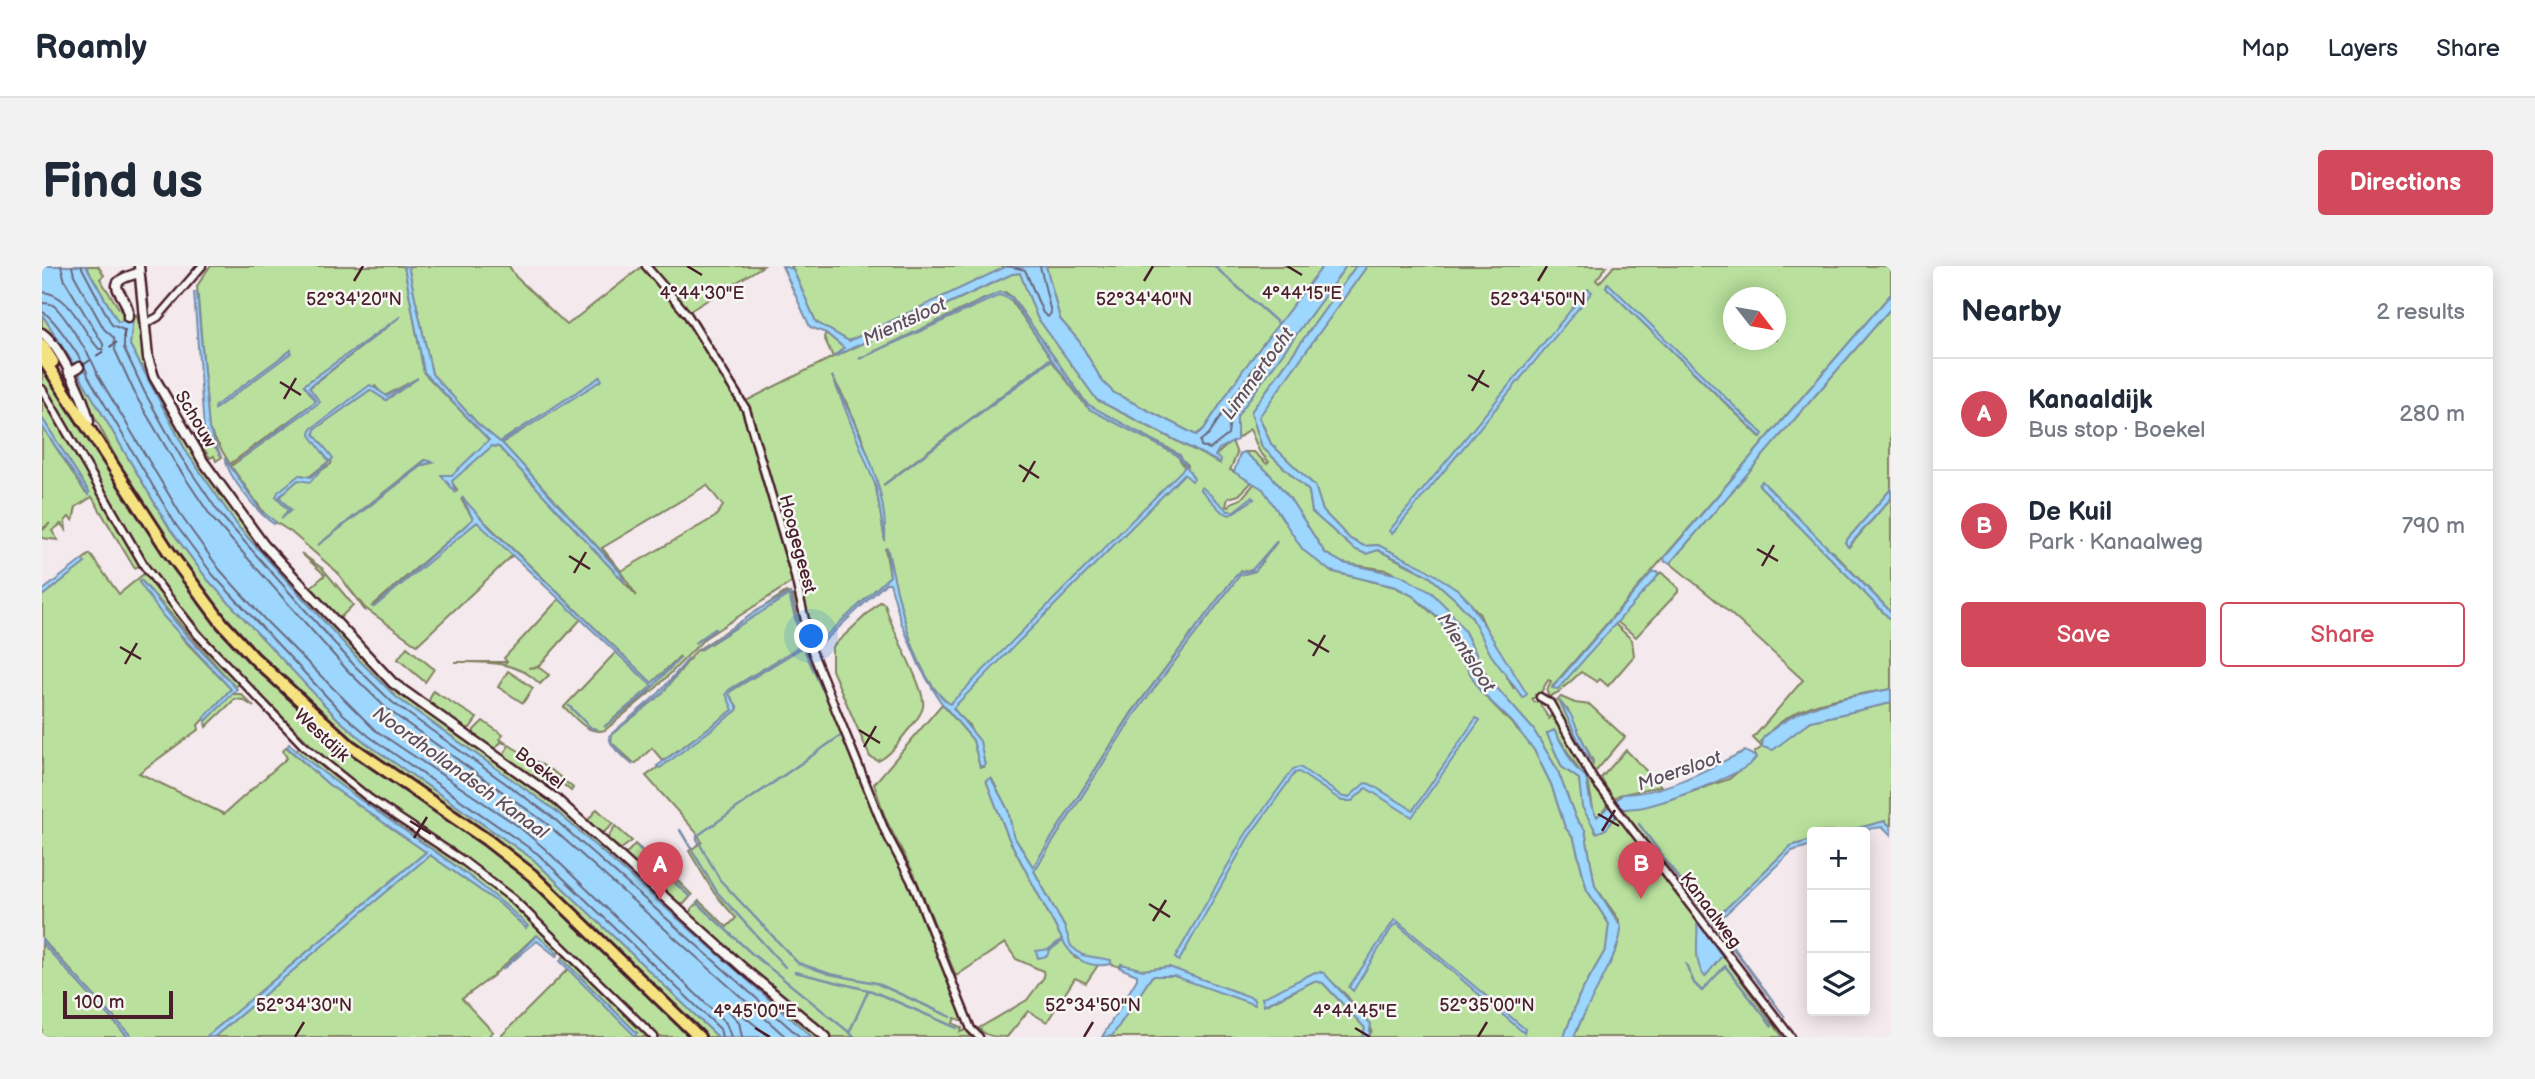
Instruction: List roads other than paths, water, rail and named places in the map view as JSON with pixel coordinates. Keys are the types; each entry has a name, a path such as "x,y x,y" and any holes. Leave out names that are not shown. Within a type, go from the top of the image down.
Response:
{"main road":[{"name":"Westdijk","path":"42,345 89,421 97,440"},
{"name":"Westdijk","path":"42,357 196,589 222,623 285,689 349,745 487,840 532,875 699,1037"}],"street":[{"path":"145,324 158,317 202,266"},
{"name":"Hoogegeest","path":"646,266 687,314 746,409 794,572 812,651 885,831 913,884 971,1029 979,1037"},
{"path":"128,317 128,307 117,290 117,284 123,277 139,270"},
{"name":"Schouw","path":"139,270 149,365 160,390 203,461 245,518"},
{"name":"Westdijk","path":"42,333 69,373 87,407 89,421"},
{"path":"69,373 79,367"},
{"name":"Westdijk","path":"42,389 145,567 197,634 304,746 370,799 462,860 513,899 654,1037"},
{"name":"Boekel","path":"245,518 393,683 556,799 743,968 825,1037"},
{"name":"Kanaalweg","path":"1539,698 1549,702 1561,718 1579,755 1609,799 1791,1037"}],"water":[{"name":"Noordhollandsch Kanaal","path":"42,266 86,266 118,322 122,321 124,316 133,318 130,345 187,453 240,529 359,660 396,697 556,811 812,1037 718,1037 533,859 366,743 338,719 208,580 170,529 80,376 79,367 72,362 42,314"},
{"path":"404,266 408,266 432,374 478,424 500,442 600,377 602,380 502,443 620,572 625,583 499,447 492,446 452,481 456,493 441,475 452,475 489,440 424,372"},
{"name":"Limmertocht","path":"782,266 793,269 816,322 849,341 1005,267 1046,266 1060,319 1079,341 1102,381 1114,393 1196,435 1204,429 1243,370 1323,266 1346,266 1237,416 1237,440 1219,449 1215,456 1221,460 1220,463 1097,400 1037,317 1020,273 1012,274 833,357 844,348 826,333 810,327"},
{"path":"1356,266 1367,266 1259,417 1271,444 1315,486 1323,511 1350,539 1364,546 1378,545 1423,567 1457,589 1469,601 1527,694 1523,698 1491,655 1471,616 1455,599 1429,576 1407,564 1378,550 1366,554 1354,549 1312,512 1309,491 1262,447 1251,412"},
{"path":"1608,283 1763,434 1761,437 1606,287"},
{"path":"1588,289 1592,292 1392,534 1389,531"},
{"path":"194,292 197,292 209,429 221,456 204,429"},
{"path":"1000,292 1012,297 1087,404 1180,455 1194,479 1192,481 1184,474 953,708 980,741 985,765 980,767 973,740 940,701 920,667 901,622 890,583 886,583 819,646 816,645 890,576 887,547 901,608 916,654 937,692 950,704 1186,466 1177,455 1089,409 1052,360 884,485 1051,358 1012,300 1000,295 859,359"},
{"path":"1891,294 1891,308 1670,563 1665,562 1664,558"},
{"path":"401,316 309,387 320,402 238,461 316,401 304,385"},
{"path":"291,350 291,353 215,409 215,406"},
{"path":"832,376 860,435 876,477 885,520 885,541 876,487"},
{"path":"418,378 386,400 370,390 315,429 314,434 333,458 310,482 298,480 279,497 291,510 281,519 288,510 276,497 278,492 299,475 311,477 329,461 310,435 311,429 370,385 387,396"},
{"path":"42,418 89,492 88,495 42,426"},
{"name":"Mientsloot","path":"1244,452 1267,471 1289,497 1325,553 1343,563 1400,575 1432,593 1450,611 1465,632 1488,678 1533,729 1557,769 1576,819 1585,830 1595,886 1621,927 1615,951 1574,1037 1564,1037 1579,996 1606,949 1609,924 1587,890 1574,839 1565,827 1551,784 1534,750 1512,722 1480,691 1438,617 1413,596 1396,587 1330,571 1303,550 1263,489 1234,472 1240,454"},
{"path":"226,460 261,511 276,522 274,524 260,512 245,494"},
{"path":"426,460 433,462 423,465 318,545"},
{"path":"1762,481 1891,612 1891,620 1759,485"},
{"path":"1202,487 1228,511 1234,511 1252,497 1254,499 1230,515 1222,512 1200,489"},
{"path":"1891,489 1891,498 1848,547 1845,542"},
{"path":"462,497 490,528 652,683 681,657 646,694 604,727 652,686 477,522 373,608 473,519"},
{"path":"1277,541 1255,571 1240,575 1134,715 1034,871 1065,928 1071,946 1082,955 1111,960 1111,964 1089,964 1077,958 1063,941 1050,950 1047,956 1038,958 1036,951 1049,949 1062,939 1009,839 986,780 991,778 1008,810 1013,835 1033,867 1132,713 1234,578 1240,572 1252,570"},
{"path":"82,560 85,563 42,596 42,591"},
{"path":"1652,572 1657,572 1658,576 1558,689 1552,688"},
{"path":"141,580 187,636 237,689 205,722 204,718 231,689 163,616 139,582"},
{"path":"790,593 805,646 822,689 803,647 731,691 729,694 738,708 736,711 660,768 657,766 733,710 726,694 729,690 802,645 789,595 698,651 761,608"},
{"path":"689,658 662,694 612,734 611,742 609,736 659,693"},
{"path":"1891,689 1891,703 1811,721 1773,750 1762,747 1763,738 1777,726 1807,709 1839,699"},
{"path":"1559,700 1571,715 1593,763 1583,750"},
{"path":"1476,718 1480,720 1412,817 1366,788 1352,801 1342,801 1299,772 1295,773 1248,838 1179,961 1175,958 1245,835 1293,769 1300,767 1343,797 1349,797 1365,783 1370,784 1413,810"},
{"path":"1554,730 1575,767 1586,777 1591,806 1597,817 1623,794 1670,785 1745,751 1756,757 1738,771 1702,788 1647,806 1621,810 1606,829 1597,833 1582,807 1579,779 1562,767 1547,734"},
{"path":"289,744 348,791 471,877 528,926 526,928 500,904 430,855 214,1037 206,1037 426,852 328,784 287,747"},
{"path":"1885,821 1891,827 1891,835 1883,827 1862,827"},
{"path":"1807,841 1807,846 1792,851 1716,923 1785,1017 1681,881 1714,920 1791,846"},
{"path":"1395,919 1525,1029 1524,1033 1397,924 1393,926 1353,991 1349,987"},
{"path":"1697,921 1722,956 1705,977 1697,957"},
{"path":"537,935 558,954 556,956 537,941 502,970"},
{"path":"42,939 132,1037 128,1037 42,943"},
{"path":"562,959 637,1033 635,1036 560,961"},
{"path":"1121,964 1143,970 1169,967 1253,998 1255,1005 1174,976 1152,976 1112,1036 1102,1037 1137,979 1137,975 1120,968"},
{"path":"1315,972 1324,973 1371,1024 1369,1037 1363,1037 1365,1028 1323,983 1314,981 1264,1005 1262,998"}],"waterway":[{"path":"1214,266 1278,323"},
{"path":"695,643 715,629"},
{"path":"569,706 591,728 596,729"},
{"path":"840,736 697,836 697,839 720,880 798,963 830,974 876,983 951,1017"},
{"path":"1639,824 1686,888"},
{"path":"680,830 717,892 785,967"},
{"path":"638,847 690,897"},
{"path":"697,903 750,952 855,1037"},
{"path":"1686,964 1694,983 1702,991 1725,966 1772,1026"},
{"path":"795,972 872,991 957,1028"},
{"path":"849,1033 868,991"}],"place":[{"name":"De Kuil","path":"1641,899"},
{"name":"Kanaaldijk","path":"660,900"}],"water label":[{"name":"Moersloot","path":"1679,770"}]}
